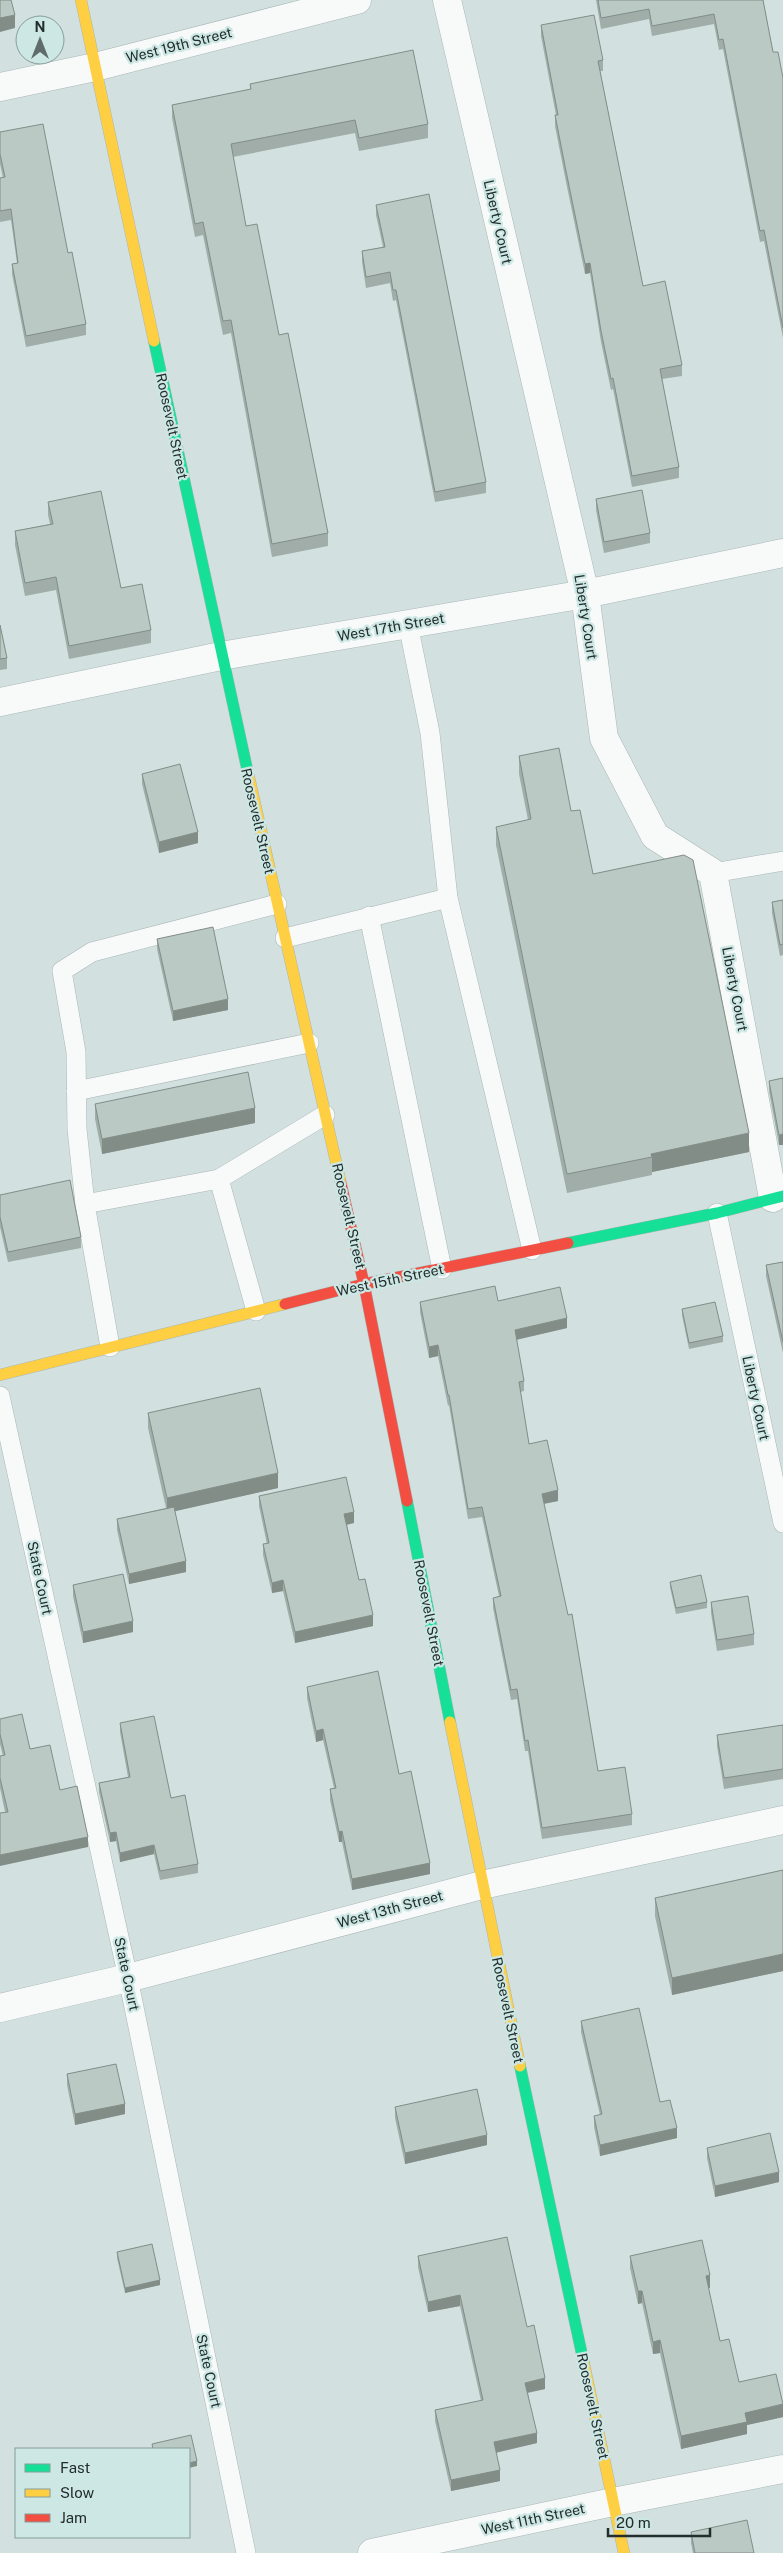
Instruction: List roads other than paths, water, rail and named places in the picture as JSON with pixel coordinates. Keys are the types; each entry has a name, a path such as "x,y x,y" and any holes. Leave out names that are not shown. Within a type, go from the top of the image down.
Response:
{"street":[{"name":"Roosevelt Street","path":"81,0 221,656 364,1284 482,1885 624,2553"},
{"name":"West 19th Street","path":"0,87 95,67 357,0"},
{"name":"Liberty Court","path":"447,0 585,594 604,738 655,836 713,873 778,1197"},
{"name":"West 17th Street","path":"0,702 221,656 585,594 783,554"},
{"name":"West 15th Street","path":"0,1375 364,1284 717,1213 778,1197"},
{"name":"West 13th Street","path":"0,2008 128,1978 482,1885 783,1820"},
{"name":"West 11th Street","path":"372,2553 613,2502 783,2469"}],"lane":[{"path":"408,624 430,733 448,898 532,1250"},
{"path":"713,873 783,861"},
{"path":"285,938 448,898"},
{"path":"110,1347 85,1204 77,1128 76,1052 62,970 92,952 277,904"},
{"path":"369,916 442,1269"},
{"path":"76,1091 309,1043"},
{"path":"85,1204 219,1179 325,1115"},
{"path":"219,1179 256,1311"},
{"name":"Liberty Court","path":"717,1213 783,1523"},
{"name":"State Court","path":"0,1396 128,1978 246,2553"}]}
